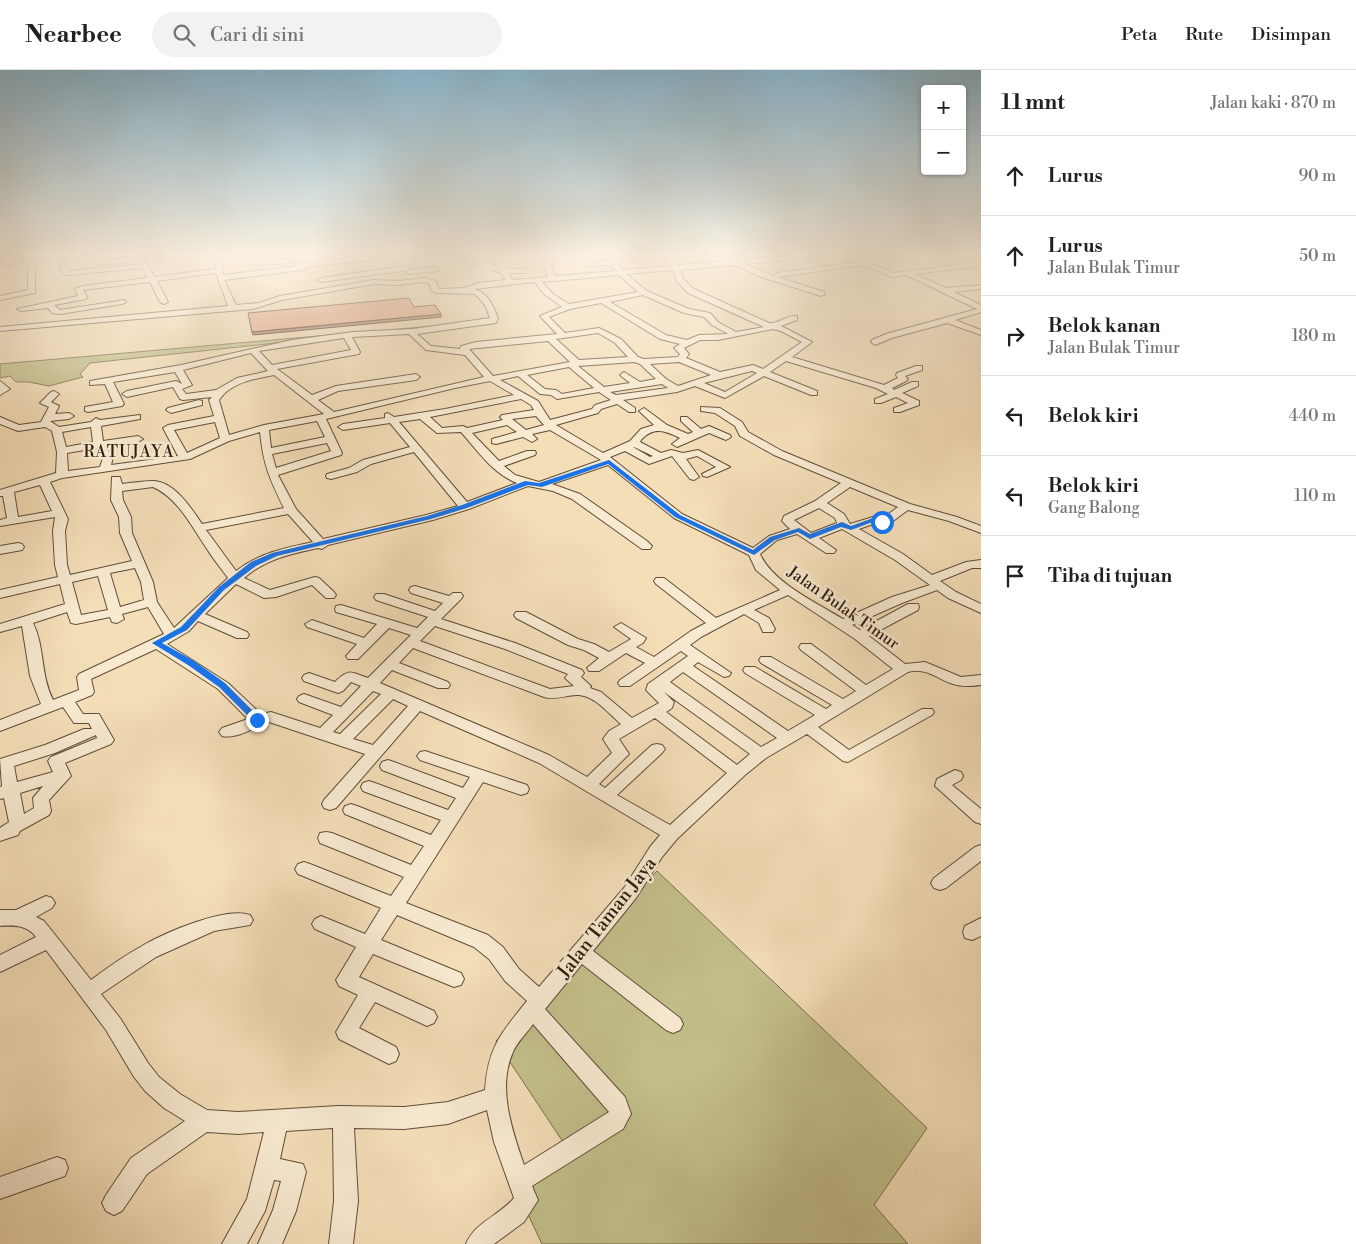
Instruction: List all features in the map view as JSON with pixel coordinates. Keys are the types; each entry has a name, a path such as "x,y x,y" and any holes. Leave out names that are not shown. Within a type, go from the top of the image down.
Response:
{"street":[{"path":"21,309 30,308"},
{"path":"52,308 55,312 60,312 104,308"},
{"path":"0,329 238,308"},
{"path":"93,384 140,374 178,369 272,346 347,336 413,331 494,320 489,308"},
{"path":"563,336 544,316 566,308"},
{"path":"614,308 662,337 688,343"},
{"path":"681,308 706,315 709,320 735,335"},
{"path":"696,383 725,395 742,388 763,371 808,342 784,329 773,327 726,308"},
{"path":"875,342 889,336 981,309"},
{"path":"680,359 685,354 678,348 699,337 718,338 735,335 773,327 794,318"},
{"path":"947,320 981,333"},
{"path":"453,326 460,332"},
{"path":"677,389 663,381 618,341 599,330 464,348 490,378 524,395 535,403 544,419 550,425 606,459 678,516 754,553 772,538 799,530"},
{"path":"413,331 413,335 429,348 466,352"},
{"path":"171,410 216,397 239,381 272,370 356,352 347,336"},
{"path":"550,338 602,390 632,410"},
{"path":"253,350 272,370 332,415"},
{"path":"784,357 884,389 916,403 897,410"},
{"path":"344,427 423,416 436,402 490,378 575,364 680,359 719,374"},
{"path":"496,441 595,411 598,407 618,400 677,389 719,374 749,368 763,371 814,393"},
{"path":"884,389 903,379 900,375 919,368"},
{"path":"178,369 187,385 176,388 184,398 216,397"},
{"path":"520,373 543,392 553,392 560,396 663,381"},
{"path":"140,374 150,389"},
{"path":"624,374 639,385"},
{"path":"311,398 336,389 415,375 436,402"},
{"path":"88,410 119,404 108,382"},
{"path":"0,384 5,390 0,392"},
{"path":"127,394 176,384"},
{"path":"878,401 915,384"},
{"path":"48,421 54,406 45,403 54,394"},
{"path":"13,520 13,512 4,492 43,479 184,457 225,439 264,428 332,415 377,403 436,402 524,395"},
{"path":"216,397 225,439"},
{"path":"377,403 417,448 464,507"},
{"path":"704,409 717,410 739,424 744,434 764,447 906,506 954,519 981,530"},
{"path":"644,411 666,429 688,438"},
{"path":"283,412 290,423"},
{"path":"532,439 505,419 506,416 541,412"},
{"path":"1,421 18,428 69,416"},
{"path":"423,416 440,431 457,429 466,431 509,422"},
{"path":"57,430 95,422 137,417"},
{"path":"272,473 337,453 320,417"},
{"path":"184,457 168,428 219,418"},
{"path":"48,421 57,430 63,471 61,475"},
{"path":"95,422 100,445 102,451 108,457 110,470 117,488 117,500 125,517 126,533 147,582 151,602 172,636"},
{"path":"629,445 649,461 675,448 688,438 692,426"},
{"path":"540,486 606,459 629,445 642,433 692,426 709,428 726,437"},
{"path":"264,428 272,473 289,507 322,545"},
{"path":"466,431 496,465 511,476 527,483 564,490 574,494 627,529 646,546"},
{"path":"61,451 138,438"},
{"path":"267,452 332,439"},
{"path":"305,445 316,460"},
{"path":"629,445 657,454"},
{"path":"331,476 353,470 367,462 417,448"},
{"path":"675,448 683,456 698,453 728,465 707,474"},
{"path":"675,448 686,469 694,477"},
{"path":"496,465 531,453"},
{"path":"43,479 50,489 62,519 60,531 64,580 76,620 116,616 151,602"},
{"path":"0,726 86,692 83,679 86,676 172,636 184,628 198,616 222,589 253,564 275,554 322,545 429,518 527,483"},
{"path":"830,550 799,530 788,521 788,518 819,503 848,483"},
{"path":"117,488 154,484 166,489 200,528 213,550 235,578 268,595 315,581 330,595"},
{"path":"819,503 840,516 847,526 912,566 934,583 981,609"},
{"path":"269,505 289,507"},
{"path":"810,537 876,519 885,522 906,506"},
{"path":"200,528 289,507"},
{"path":"0,523 58,513"},
{"path":"0,550 18,547"},
{"name":"Jalan Bulak Timur","path":"754,553 760,567 788,591 860,636 903,669 912,665 922,664 958,682 967,684 981,680"},
{"path":"0,594 139,563"},
{"path":"840,625 970,565 981,564"},
{"path":"103,572 116,616"},
{"path":"660,581 715,624"},
{"path":"323,734 454,598 415,590"},
{"path":"625,683 715,624 744,609 788,591"},
{"path":"380,597 574,671 577,673 572,678 584,686 580,690"},
{"path":"0,628 73,606"},
{"path":"860,636 913,607"},
{"path":"341,609 386,623 416,638 549,694 580,690 596,695 630,724"},
{"path":"744,609 764,621 768,629"},
{"path":"520,615 609,658"},
{"path":"198,616 242,635"},
{"path":"26,621 34,642 36,671 50,707"},
{"path":"353,656 386,623"},
{"path":"312,624 366,643"},
{"path":"594,668 638,640 638,638 621,627"},
{"path":"156,643 191,663 222,685 257,719 253,723 227,732"},
{"path":"681,645 724,673"},
{"path":"626,647 655,663"},
{"path":"806,647 867,692"},
{"path":"588,785 620,754 611,738 630,724 667,705 667,702 653,690 653,687 698,656"},
{"path":"766,660 843,704"},
{"path":"390,664 443,685"},
{"path":"684,666 788,738"},
{"name":"Jalan Taman Jaya","path":"478,1244 484,1237 521,1210 526,1200 505,1142 495,1097 497,1067 505,1045 630,892 656,852 671,834 737,772 761,754 903,669"},
{"path":"750,670 827,716"},
{"path":"309,678 338,688 350,676 391,692 544,759 671,834"},
{"path":"660,682 761,754"},
{"path":"346,738 391,692"},
{"path":"304,699 342,713"},
{"path":"0,835 44,810 41,798 63,776 56,761 107,739 94,718 79,719 66,701"},
{"path":"330,804 418,704"},
{"path":"656,712 737,772"},
{"path":"808,727 848,757 927,712"},
{"path":"271,717 376,752"},
{"path":"16,826 5,792 3,764 50,749 90,733"},
{"path":"606,796 657,749"},
{"path":"425,756 522,789"},
{"path":"388,766 466,796"},
{"path":"427,1017 346,980 480,774"},
{"path":"955,776 943,783 944,786 981,818"},
{"path":"5,792 54,777"},
{"path":"369,786 452,818"},
{"path":"351,810 435,843"},
{"path":"326,838 415,874"},
{"path":"940,883 981,852"},
{"path":"304,870 481,941 496,953 617,1104 620,1114 615,1121 519,1181"},
{"path":"5,917 46,903"},
{"path":"5,917 38,926 113,1024 141,1070 152,1084 172,1101 204,1121 238,1123 343,1117 404,1118 448,1113 495,1097"},
{"path":"88,992 149,951 212,924 244,920"},
{"path":"321,924 370,942 454,978"},
{"path":"0,964 49,940"},
{"path":"581,952 673,1024"},
{"path":"371,991 346,1032 389,1054"},
{"path":"341,1244 346,1201 343,1117"},
{"path":"114,1204 139,1166 204,1121"},
{"path":"234,1244 257,1203 278,1121"},
{"path":"0,1188 57,1168"},
{"path":"266,1168 295,1172 284,1211 270,1244"}],"shaded area":[{"path":"443,325 90,363 80,374 83,377 49,386 29,382 16,382 10,376 0,378 0,364"},
{"path":"657,871 927,1128 874,1205 908,1244 542,1244 518,1193 567,1148 496,1041"}],"building":[{"path":"304,308 437,308 441,314 252,332 248,313"}],"district":[{"name":"RATUJAYA","path":"129,451"}],"route":[{"path":"257,720 222,685 191,663 156,643 172,636 193,621 222,589 253,564 275,554 297,548 322,545 429,518 527,483 540,486 609,462 678,516 754,553 772,538 799,530 810,537 842,524 851,528 876,519 882,522"}]}
